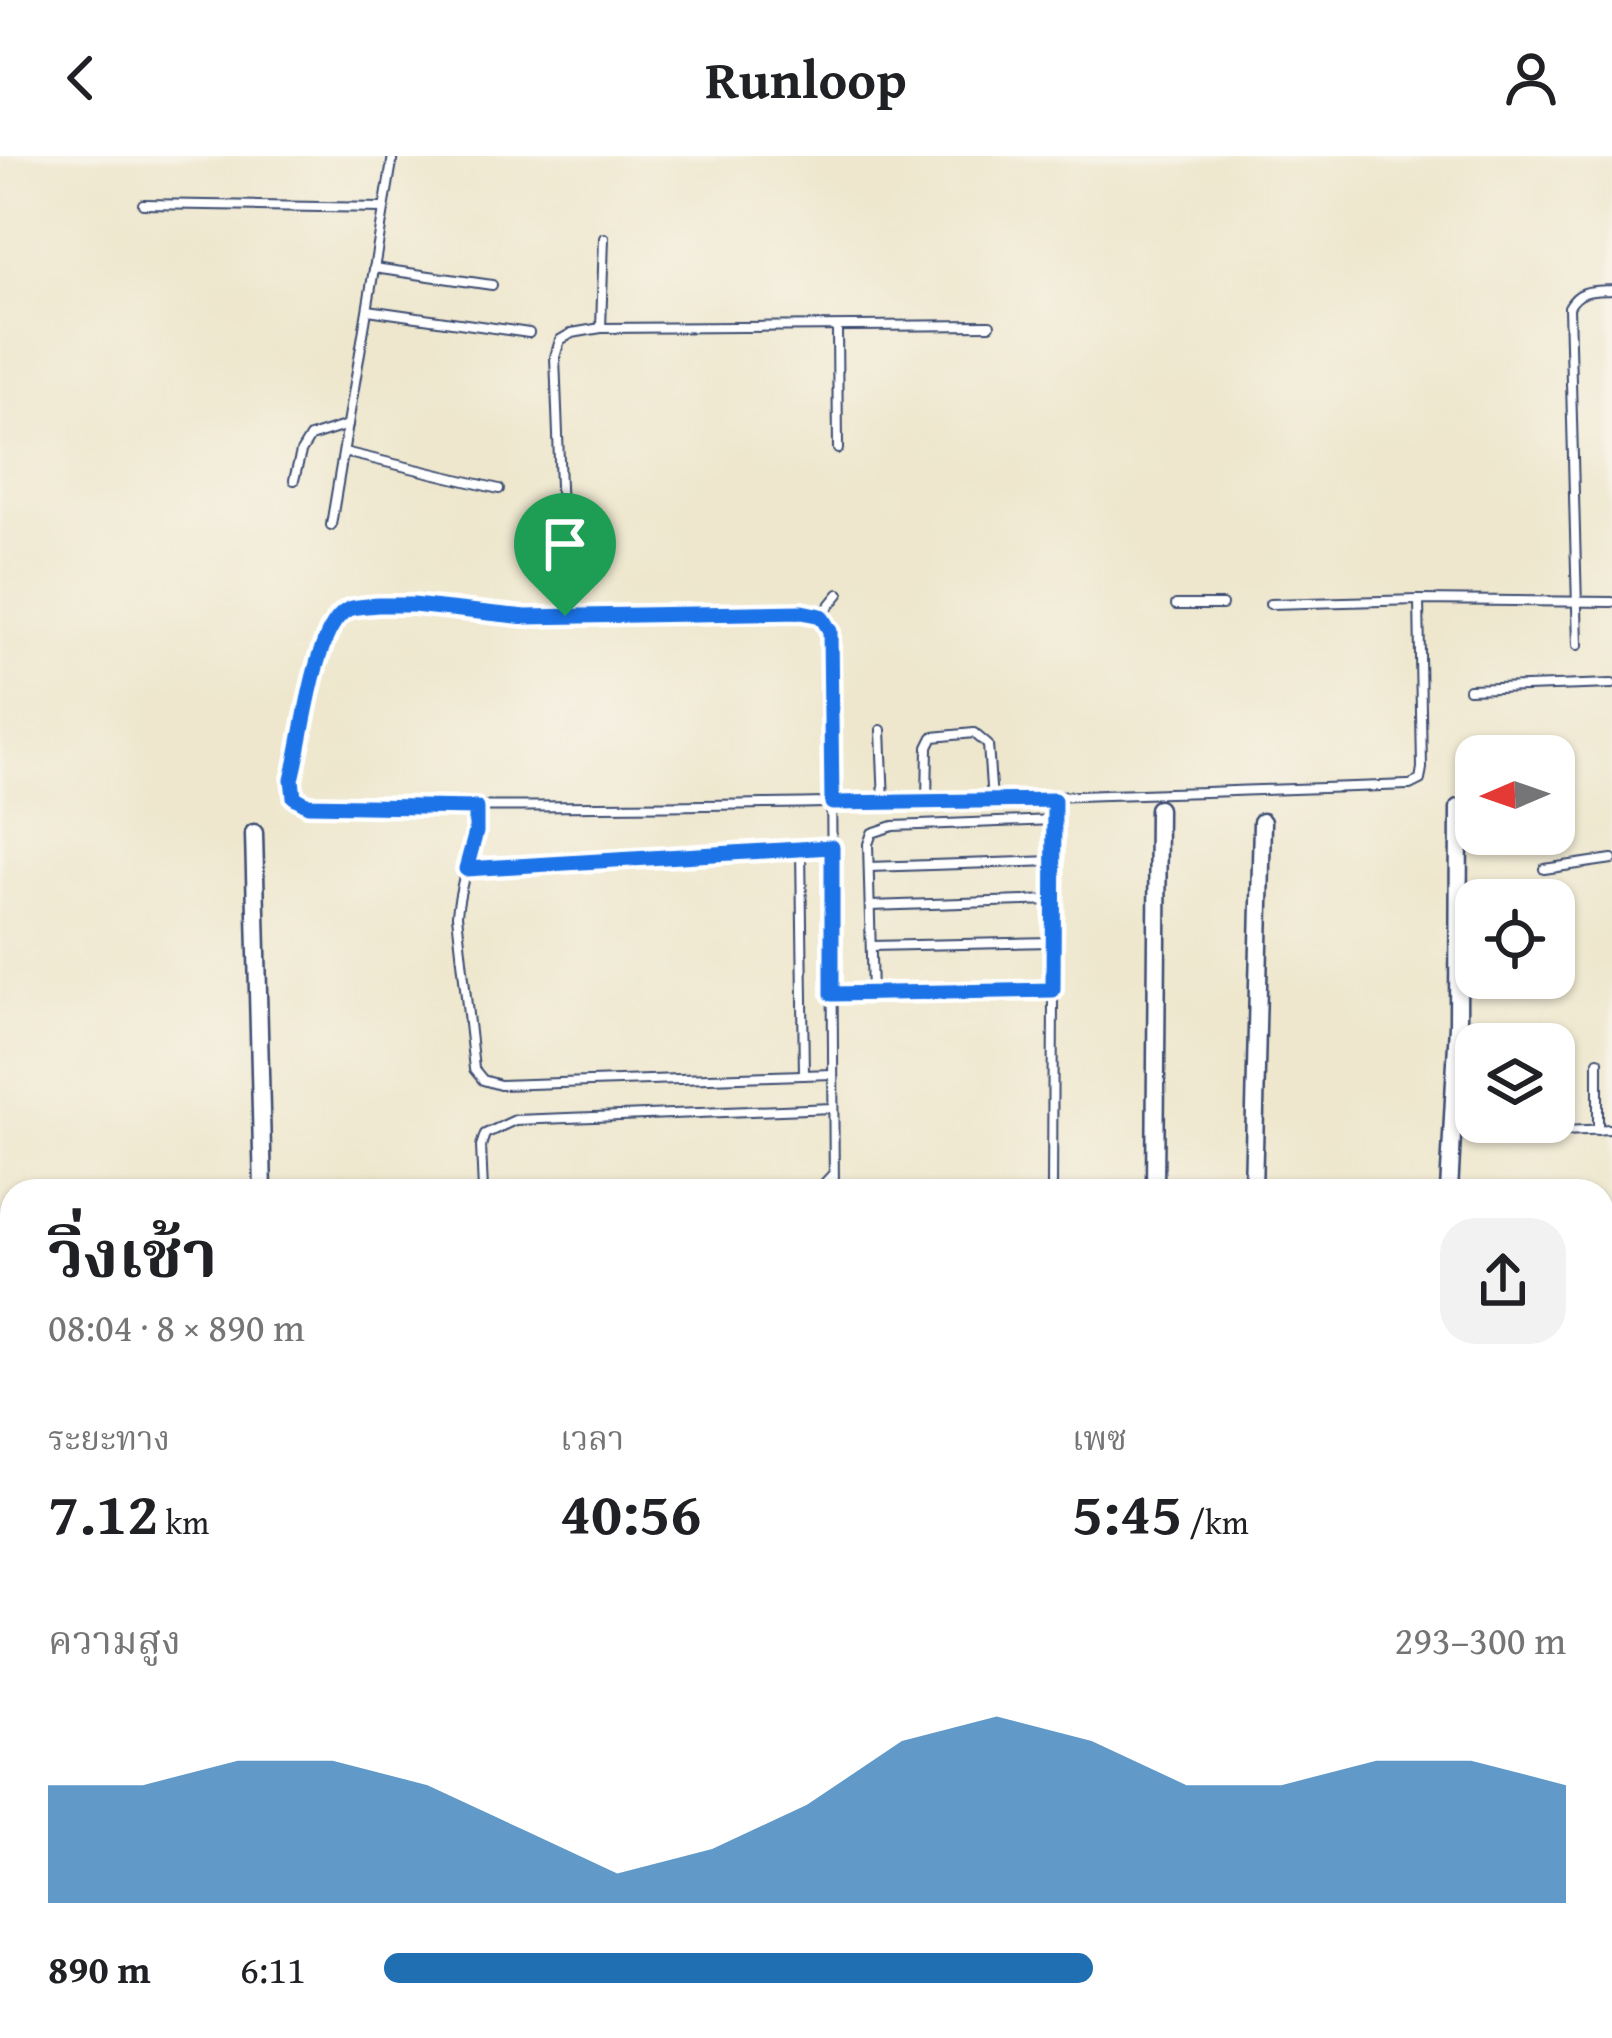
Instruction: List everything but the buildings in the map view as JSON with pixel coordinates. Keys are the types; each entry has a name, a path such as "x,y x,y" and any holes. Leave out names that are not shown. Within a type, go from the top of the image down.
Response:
{"street":[{"path":"1155,1179 1158,808"},
{"path":"1253,1179 1262,822"},
{"path":"254,833 262,1179"},
{"path":"1450,1179 1458,1025 1459,855"}],"lane":[{"path":"331,525 393,156"},
{"path":"143,204 384,208"},
{"path":"601,328 604,238"},
{"path":"374,268 492,285"},
{"path":"1578,645 1569,307 1575,296 1586,291 1612,290"},
{"path":"368,310 530,333"},
{"path":"565,616 555,357 560,340 601,328 990,325"},
{"path":"837,327 838,448"},
{"path":"294,480 310,436 348,424"},
{"path":"344,452 499,490"},
{"path":"821,616 839,594"},
{"path":"834,1179 832,803 830,631 821,616 802,612 526,617 378,605 350,608 334,621 322,649 292,779 294,797 308,805 476,808 832,803 884,802 1054,800 1410,785 1420,780 1419,601"},
{"path":"1270,604 1612,602"},
{"path":"1176,605 1222,605"},
{"path":"1469,688 1612,685"},
{"path":"880,730 884,802"},
{"path":"927,802 928,747 933,737 974,733 988,745 992,801"},
{"path":"1052,1179 1054,800"},
{"path":"476,808 476,832 458,890 457,937 474,1069 483,1080 500,1085 833,1074"},
{"path":"872,994 872,832 1054,820"},
{"path":"466,869 832,847"},
{"path":"801,848 804,1075"},
{"path":"1544,869 1612,859"},
{"path":"869,867 1053,861"},
{"path":"870,906 1053,900"},
{"path":"871,946 1053,942"},
{"path":"832,994 1053,990"},
{"path":"1598,1061 1598,1130"},
{"path":"483,1179 485,1134 515,1120 833,1108"},
{"path":"1575,1131 1612,1129"},
{"path":"829,1179 834,1174"}],"route":[{"path":"413,605 526,617 565,616 802,612 821,616 830,631 832,803 1054,800 1053,990 832,994 832,847 466,869 476,832 476,808 308,805 294,797 292,779 322,649 334,621 350,608 413,605"}]}
